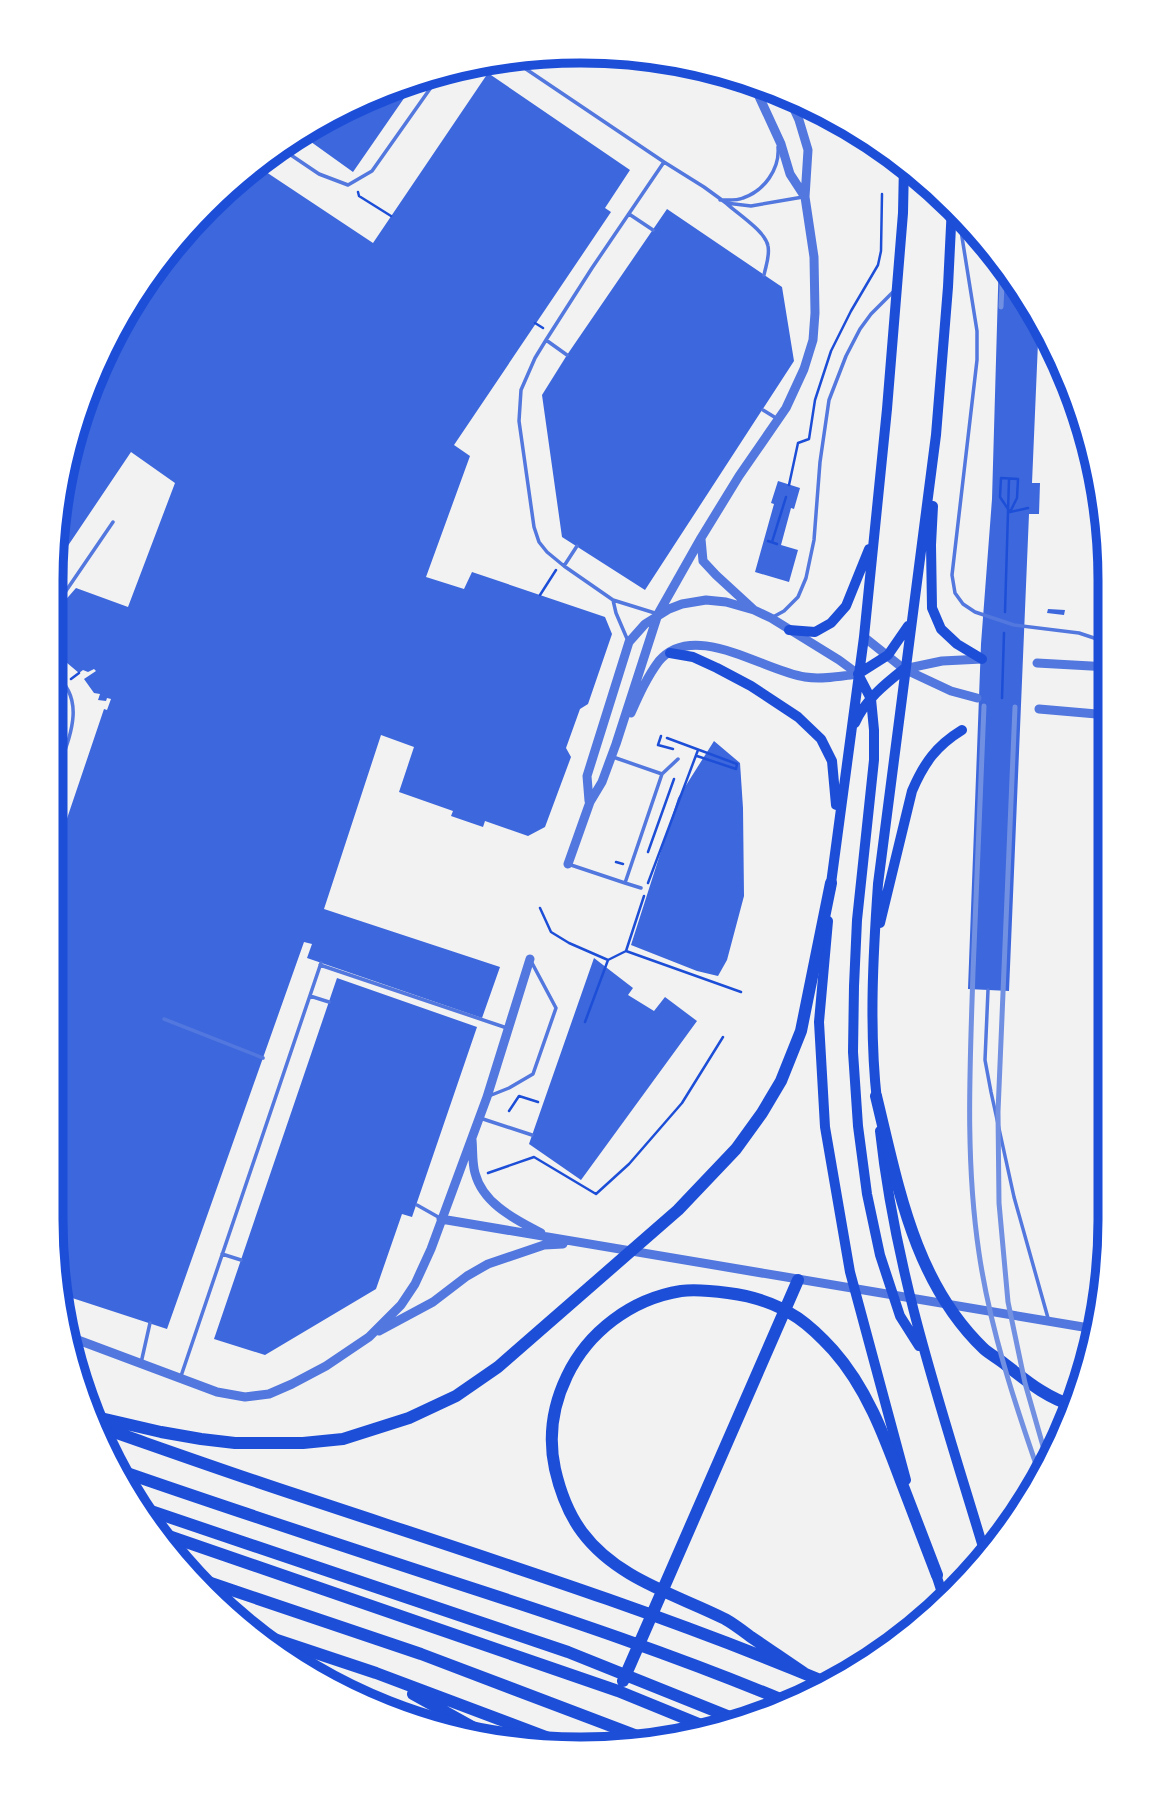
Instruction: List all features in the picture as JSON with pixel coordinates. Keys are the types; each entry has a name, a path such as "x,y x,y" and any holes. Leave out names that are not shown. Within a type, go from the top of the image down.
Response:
{"highway":[{"path":"102,1418 161,1432 235,1443 303,1443 344,1439 409,1418 433,1407 456,1396 498,1367 678,1210 736,1149 762,1113 781,1081 801,1031 831,883"},
{"path":"876,1096 901,1197 920,1255 932,1281 956,1317 985,1350 1031,1385 1065,1403"},
{"path":"618,1690 798,1280"},
{"path":"804,1673 727,1621 630,1575 608,1560 582,1533 571,1515 559,1486 552,1452 553,1419 558,1394 575,1359 601,1328 628,1310 652,1299 681,1291 707,1290 743,1295 776,1306 797,1317 835,1352 869,1403 937,1575"},
{"path":"107,1430 598,1596 818,1679"},
{"path":"130,1474 639,1644 779,1698"},
{"path":"154,1512 627,1672 727,1715"},
{"path":"172,1537 618,1690 697,1723"},
{"path":"214,1584 421,1654 633,1734"},
{"path":"281,1641 376,1673 542,1736"},
{"path":"376,1673 467,1724"}],"main road":[{"path":"904,176 887,409 864,637 831,883 819,1022 825,1127 850,1272 906,1480 941,1590"},
{"path":"951,220 936,435 931,545 932,608 941,629 957,644 982,659"},
{"path":"936,435 878,884 872,1021 876,1096 895,1235 925,1357 982,1546"},
{"path":"789,630 816,632 831,623 846,606 873,540"},
{"path":"858,674 887,656 911,621"},
{"path":"670,653 693,657 751,686 798,717 821,739 832,761 837,839"},
{"path":"850,733 859,712 880,687 905,669"},
{"path":"858,674 871,699 874,730 874,760 854,985 853,1052 858,1126 867,1194 880,1255 900,1315 925,1357"},
{"path":"873,953 912,791 920,771 932,754 962,730"}],"street":[{"path":"758,94 790,174 806,197"},
{"path":"568,864 590,803 602,782 616,744 659,614 701,538 786,408 804,369 813,340 814,257 806,197 808,150 794,109"},
{"path":"701,538 704,561 716,576 754,610"},
{"path":"590,803 587,776 628,642 659,614 682,604 706,600 726,602 754,610 858,674"},
{"path":"864,637 905,669 951,691 977,698"},
{"path":"616,744 648,677 661,659 684,646 704,645 806,677 858,674"},
{"path":"905,669 942,661 982,659"},
{"path":"1037,663 1098,666"},
{"path":"1040,709 1098,714"},
{"path":"369,1337 401,1305 415,1284 431,1249 487,1097 530,959"},
{"path":"472,1135 475,1173 486,1196 516,1220 549,1238"},
{"path":"441,1219 1086,1327"},
{"path":"78,1341 217,1392 245,1397 270,1394 326,1366 369,1337 433,1302 488,1264 544,1245 578,1242"}],"lane":[{"path":"522,66 704,187 762,234 768,243 769,257 764,275"},
{"path":"288,153 320,174 348,185 372,171 433,85"},
{"path":"719,200 740,200 766,184 775,169 778,152 776,134"},
{"path":"659,614 613,600 564,566 539,542 534,527 519,421 522,390 535,358 664,162"},
{"path":"726,204 751,205 806,197"},
{"path":"629,215 653,230"},
{"path":"961,230 977,331 952,575 955,593 962,604 975,612 1014,625 1079,633 1098,639"},
{"path":"771,618 784,611 798,597 806,579 814,540 820,462 830,400 846,356 871,314 897,288"},
{"path":"546,340 567,355"},
{"path":"763,410 778,420"},
{"path":"63,595 113,522"},
{"path":"564,566 577,546"},
{"path":"613,600 628,642"},
{"path":"63,682 74,706 74,720 63,753"},
{"path":"611,757 662,774"},
{"path":"625,883 662,774 678,759"},
{"path":"568,864 641,888"},
{"path":"487,1097 533,1074 556,1008 530,959"},
{"path":"179,1379 321,964 507,1028"},
{"path":"988,990 985,1060 1014,1198 1048,1320"},
{"path":"310,996 329,1002"},
{"path":"164,1019 263,1058"},
{"path":"478,1118 532,1135"},
{"path":"417,1205 441,1219"},
{"path":"222,1254 241,1260"},
{"path":"141,1365 150,1323"}],"path":[{"path":"356,184 359,196 391,216"},
{"path":"789,485 798,443 809,439 815,400 831,351 850,311 878,265 881,251 882,194"},
{"path":"1001,478 1018,479 1017,498 1010,512 1000,497 1001,478"},
{"path":"1002,698 1009,479"},
{"path":"772,542 786,496"},
{"path":"1010,512 1028,508"},
{"path":"667,738 737,764 736,769 696,756"},
{"path":"585,1022 608,960 626,951 650,877 698,750"},
{"path":"540,908 551,932 608,960"},
{"path":"626,951 741,992"},
{"path":"488,1173 534,1157 596,1194 629,1164 682,1103 723,1037"},
{"path":"509,1111 519,1096 538,1102"}],"building":[{"path":"488,73 630,170 605,208 611,212 454,445 470,456 426,577 464,589 472,572 605,617 612,634 588,704 580,709 566,748 571,757 545,827 528,836 485,821 483,827 451,816 453,811 399,792 414,747 381,735 324,909 500,967 482,1018 307,958 312,944 304,942 167,1329 69,1297 67,1287 63,1220 63,830 104,709 107,710 111,699 98,700 100,694 94,693 84,679 96,671 94,669 79,673 63,660 63,603 76,588 128,607 175,483 131,452 64,552 73,480 90,414 102,382 132,322 150,293 191,239 239,191 264,171 373,243"},
{"path":"408,92 353,172 309,140 352,116"},
{"path":"667,209 782,287 794,361 645,590 562,537 542,395"},
{"path":"998,275 1038,339 1032,483 1040,483 1039,514 1029,514 1009,991 968,989 981,644 992,499"},
{"path":"778,481 800,488 794,509 791,508 781,545 798,550 789,582 755,572"},
{"path":"1048,609 1065,610 1064,615 1047,613"},
{"path":"714,741 740,763 743,808 744,896 727,960 718,976 697,971 631,945 678,798"},
{"path":"594,958 633,988 628,995 654,1011 665,997 697,1021 581,1180 529,1144"},
{"path":"337,978 477,1027 412,1217 402,1214 376,1289 265,1355 214,1339"}],"railway":[{"path":"1001,307 1002,281"},
{"path":"984,706 971,1042 972,1183 979,1253 996,1337 1036,1465"},
{"path":"1015,707 998,1112 999,1203 1008,1302 1025,1383 1044,1450"}]}
